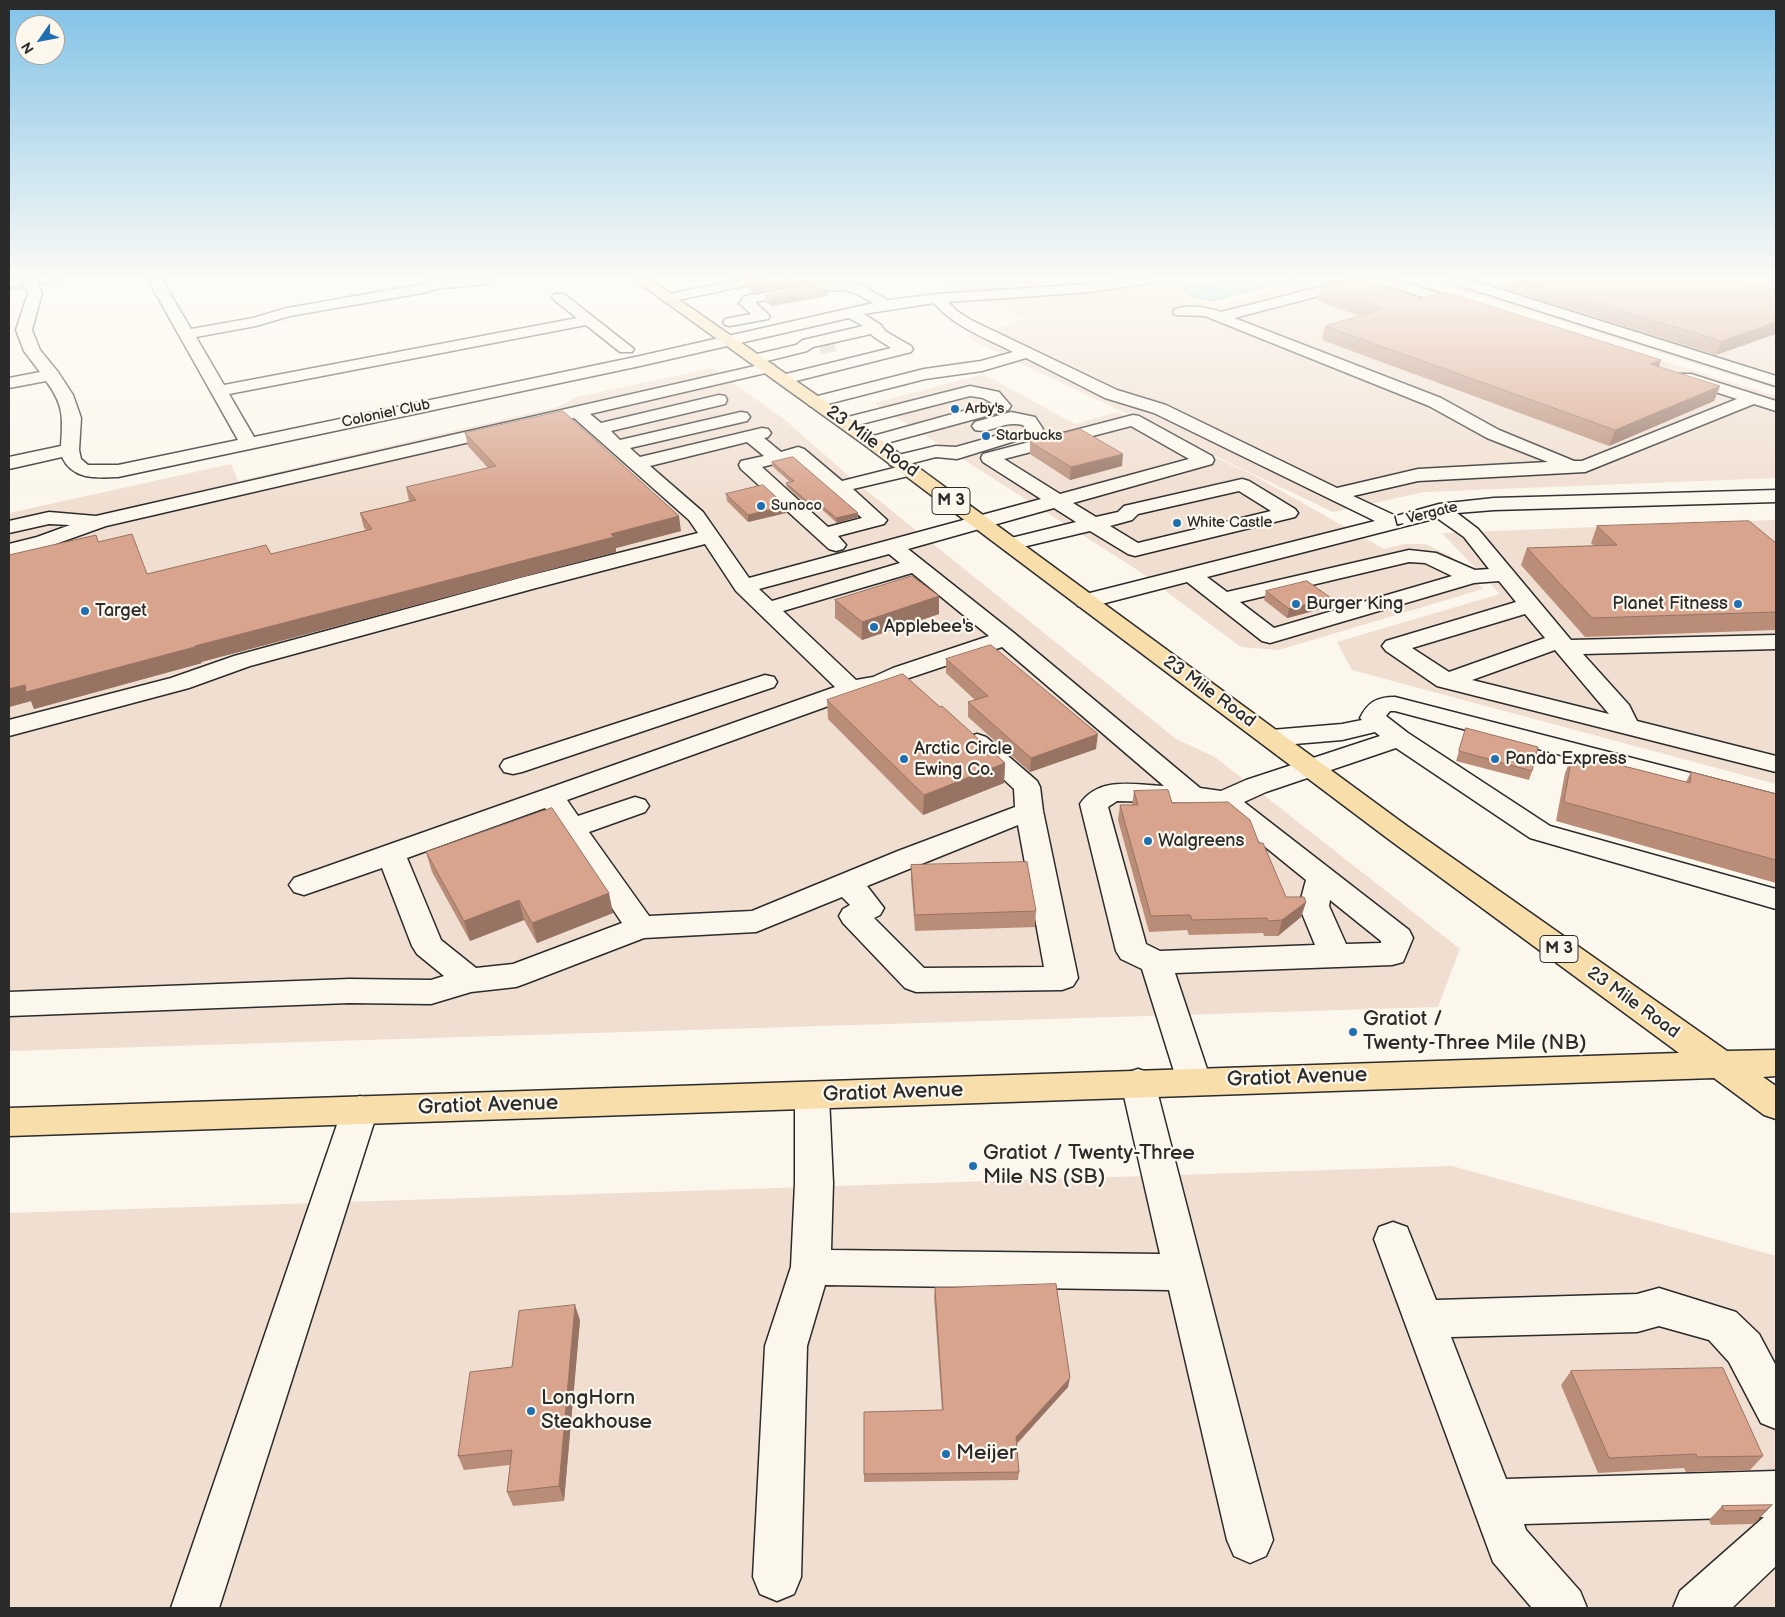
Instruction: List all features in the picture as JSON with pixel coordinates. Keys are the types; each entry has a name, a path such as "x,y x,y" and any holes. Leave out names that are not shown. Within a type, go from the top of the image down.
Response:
{"main road":[{"name":"23 Mile Road","path":"751,355 872,442 1086,602 1565,954 1776,1105"},
{"name":"Gratiot Avenue","path":"9,1122 1776,1063"}],"street":[{"path":"9,463 70,450 72,418 65,395 36,355"},
{"path":"198,355 249,443"},
{"path":"218,391 404,355"},
{"name":"Coloniel Club","path":"70,450 71,460 81,470 98,472 118,471 662,355"},
{"path":"9,550 43,542 100,521 696,384 782,355"},
{"path":"784,379 882,355"},
{"path":"816,402 924,374 982,366 1017,355"},
{"path":"1035,355 1111,394 1160,409 1394,523"},
{"path":"1317,355 1435,402 1493,434 1574,466"},
{"path":"1695,355 1776,381"},
{"path":"1667,372 1776,406"},
{"path":"9,383 52,376"},
{"path":"636,464 762,433 696,384"},
{"path":"846,423 970,391 986,393 1000,400 1002,406 872,442"},
{"path":"598,429 720,400"},
{"path":"1105,408 1132,400"},
{"path":"1337,494 1374,484 1418,476 1585,466 1752,400"},
{"path":"578,412 696,516 711,536 720,554 744,586 851,689"},
{"path":"617,446 741,417"},
{"path":"839,488 903,466 936,450 957,453 1070,419"},
{"path":"1010,544 1093,524 1125,516 1131,510 1242,485 1288,513 1135,550 1093,524 990,458 1132,420 1205,460"},
{"path":"751,436 778,458"},
{"path":"744,586 892,547 1056,500 1205,460 1246,451"},
{"path":"823,534 877,520 798,453 748,465 823,534 850,558"},
{"name":"L Vergate","path":"1086,602 1439,510 1494,504 1776,496"},
{"path":"1439,510 1471,533 1562,644 1620,710 1626,725"},
{"path":"9,527 49,518 100,521"},
{"path":"9,728 180,683 242,661 528,583 711,536"},
{"path":"1189,537 1227,564"},
{"path":"892,547 1006,638 1192,794"},
{"path":"1225,599 1409,556 1429,557 1472,577"},
{"path":"768,609 915,565"},
{"path":"1190,574 1225,599 1270,636 1472,577 1504,574"},
{"path":"1530,605 1394,646 1446,681 1776,764"},
{"path":"304,885 851,689 881,682 901,673 1006,638"},
{"path":"1446,681 1562,644 1776,642"},
{"path":"901,673 923,693"},
{"path":"513,766 765,682"},
{"path":"1776,803 1395,704 1385,704 1377,709 1373,718 1540,832 1776,899"},
{"path":"848,884 869,908 854,916 916,980 1062,978 1029,811 1027,787 960,726"},
{"path":"1271,738 1389,730"},
{"path":"1224,800 1256,786 1311,767 1389,730"},
{"path":"1111,792 1192,794 1224,800 1398,938 1392,954 1156,962 1132,951 1094,804 1111,792"},
{"path":"551,797 641,927"},
{"path":"572,828 635,806"},
{"path":"9,1004 348,991 431,992 470,980 516,975 641,927 756,921 908,858 1029,811"},
{"path":"391,854 428,946 470,980"},
{"path":"1321,877 1314,906 1335,956"},
{"path":"1156,962 1194,1081"},
{"path":"1138,1083 1250,1540"},
{"path":"777,1577 786,1346 811,1267 814,1183 812,1096"},
{"path":"195,1608 360,1110"},
{"path":"1393,1238 1509,1546 1563,1608"},
{"path":"811,1267 1184,1272"},
{"path":"1424,1319 1637,1313 1659,1307 1722,1325 1744,1348 1776,1408"},
{"path":"1492,1502 1776,1494"},
{"path":"1697,1608 1776,1535"}],"shaded area":[{"path":"1004,355 1646,355 1776,396 1776,478 1424,492 1333,512"},
{"path":"1669,355 1776,355 1776,389"},
{"path":"713,368 785,420 851,478 1176,739 1215,757 1460,949 1438,1007 9,1051 9,513 231,464 238,481 557,407 577,397"},
{"path":"983,374 1075,424 1118,412 1253,475 1384,549 1404,544 1425,544 1451,556 1483,589 1279,650 1241,647 1136,569 874,403"},
{"path":"1776,520 1776,784 1352,670 1337,642 1500,594 1442,533"},
{"path":"1452,1166 1776,1256 1776,1608 9,1608 9,1213"}],"building":[{"path":"1407,355 1647,355 1661,360 1650,364 1720,386 1615,430"},
{"path":"563,411 679,516 611,534 614,537 26,692 25,685 9,689 9,555 96,535 98,542 132,534 147,574 266,545 271,554 372,529 360,513 416,500 406,487 496,466 465,433"},
{"path":"1080,429 1123,454 1071,467 1030,442"},
{"path":"793,457 858,513 836,518 816,501 809,503 786,483 794,481 772,462"},
{"path":"763,485 786,506 748,515 726,494"},
{"path":"1749,521 1776,543 1776,612 1592,618 1527,548 1617,545 1597,526"},
{"path":"912,576 939,596 862,622 835,600"},
{"path":"1307,581 1331,598 1289,609 1266,591"},
{"path":"991,645 1098,734 1031,758 968,702 988,696 946,659"},
{"path":"903,674 940,707 942,706 1005,763 924,795 827,700"},
{"path":"1466,728 1538,747 1532,771 1459,751"},
{"path":"1573,753 1690,783 1691,772 1776,794 1776,860 1564,802"},
{"name":"Walgreens","path":"1168,790 1172,803 1228,802 1250,820 1259,843 1263,843 1286,897 1304,897 1306,902 1282,920 1268,921 1267,918 1192,920 1190,915 1151,916 1120,805 1138,805 1134,791"},
{"path":"552,808 609,893 532,923 519,900 464,921 426,852"},
{"path":"1027,862 1036,911 915,915 911,865"},
{"path":"1056,1284 1070,1378 1016,1437 1019,1472 864,1474 864,1412 943,1410 935,1288"},
{"path":"575,1305 559,1486 507,1492 512,1450 458,1456 470,1372 512,1367 519,1311"},
{"path":"1723,1368 1763,1456 1697,1457 1696,1454 1609,1458 1571,1371"},
{"path":"1772,1505 1766,1510 1724,1511 1722,1506"}],"place":[{"name":"Arby's","path":"955,409"},
{"name":"Starbucks","path":"986,436"},
{"name":"Sunoco","path":"761,506"},
{"name":"White Castle","path":"1177,523"},
{"name":"Burger King","path":"1296,604"},
{"name":"Planet Fitness","path":"1738,604"},
{"name":"Target","path":"85,611"},
{"name":"Applebee's","path":"874,627"},
{"name":"Arctic Circle Ewing Co.","path":"904,759"},
{"name":"Panda Express","path":"1495,759"},
{"name":"Walgreens","path":"1148,841"},
{"name":"Gratiot / Twenty-Three Mile (NB)","path":"1353,1032"},
{"name":"Gratiot / Twenty-Three Mile NS (SB)","path":"973,1166"},
{"name":"LongHorn Steakhouse","path":"531,1411"},
{"name":"Meijer","path":"946,1454"}]}
